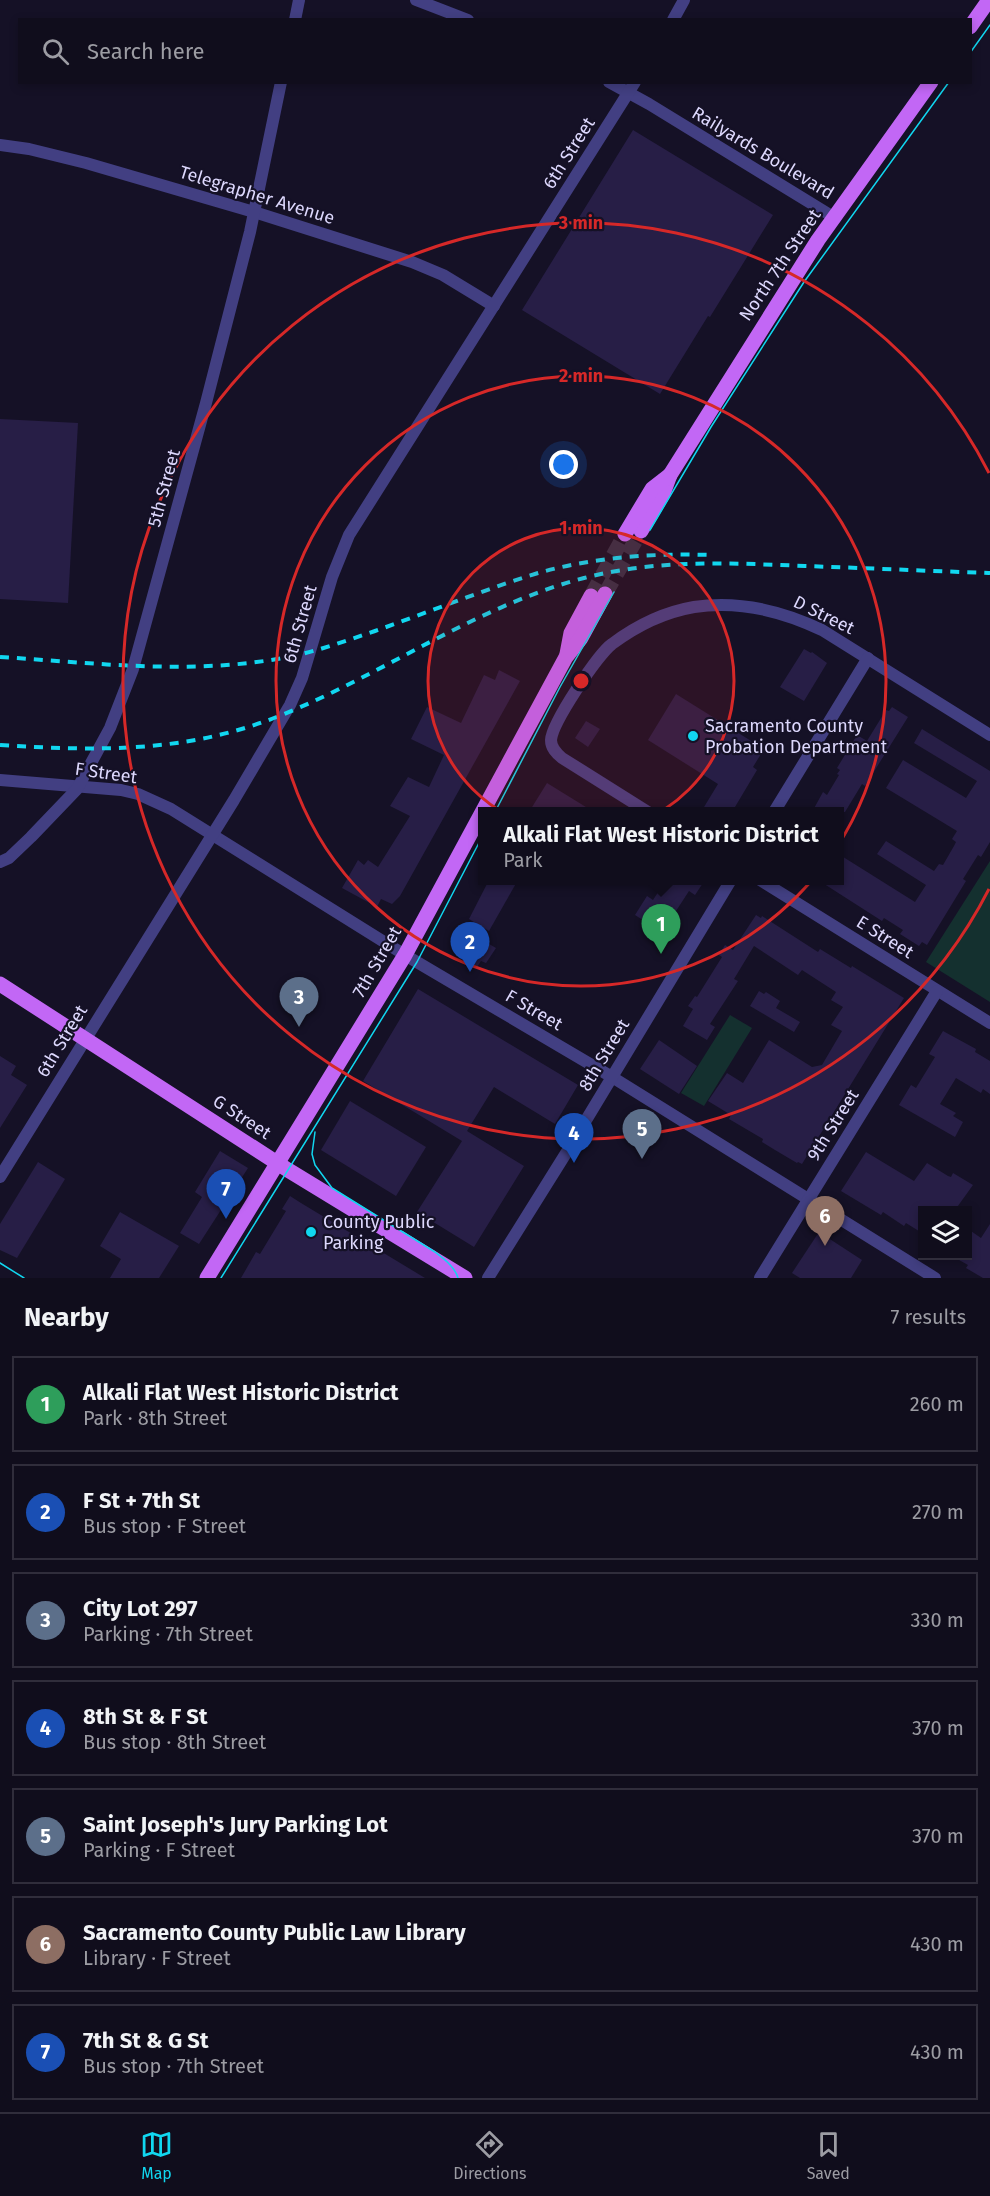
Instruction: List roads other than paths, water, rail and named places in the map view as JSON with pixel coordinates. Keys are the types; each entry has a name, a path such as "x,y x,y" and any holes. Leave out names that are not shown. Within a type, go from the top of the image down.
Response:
{"main road":[{"path":"972,24 989,0"},
{"name":"North 7th Street","path":"670,475 818,240 930,84"},
{"path":"641,531 663,494 670,475"},
{"path":"625,534 652,489 670,475"},
{"name":"7th Street","path":"485,807 566,657 581,638 598,595"},
{"name":"7th Street","path":"207,1278 405,955 478,820"},
{"name":"G Street","path":"0,984 278,1164 465,1278"}],"street":[{"path":"295,18 299,0"},
{"path":"417,0 463,18"},
{"path":"674,18 684,0"},
{"name":"5th Street","path":"0,862 9,858 24,844 77,789 110,728 133,669 212,379 254,212 281,84"},
{"name":"Railyards Boulevard","path":"617,84 632,88 835,218"},
{"name":"6th Street","path":"0,1177 262,754 302,678 332,577 349,535 632,88"},
{"name":"Telegrapher Avenue","path":"0,145 28,149 86,163 254,212 412,262 443,275 494,306"},
{"name":"D Street","path":"640,807 555,753 551,740 555,728 600,654 629,632 651,620 693,607 717,605 758,608 802,621 822,630 990,735"},
{"path":"777,807 868,658"},
{"name":"F Street","path":"0,780 121,790 156,801 405,955 612,1077 935,1278"},
{"name":"8th Street","path":"488,1278 728,885"},
{"name":"E Street","path":"768,885 990,1023"},
{"name":"9th Street","path":"760,1278 937,991"}],"tunnel":[{"path":"605,594 641,531"},
{"path":"591,596 625,534"}],"tram line":[{"path":"972,50 990,25"},
{"path":"650,530 711,427 804,282 948,84"},
{"path":"498,807 560,687 614,592"},
{"path":"221,1278 417,962 478,845"},
{"path":"315,1132 312,1154 315,1165 332,1188 435,1252 452,1267 458,1278"},
{"path":"0,1263 24,1278"}],"railway":[{"path":"0,657 110,665 184,667 257,662 324,648 538,573 559,568 624,557 712,555"},
{"path":"0,745 71,748 139,747 173,744 240,729 274,718 352,683 504,606 543,591 611,572 666,565 721,563 990,573"}],"place":[{"name":"Sacramento County Probation Department","path":"693,736"},
{"name":"Alkali Flat West Historic District","path":"661,954"},
{"name":"F St + 7th St","path":"470,972"},
{"name":"City Lot 297","path":"299,1027"},
{"name":"Saint Joseph's Jury Parking Lot","path":"642,1159"},
{"name":"8th St & F St","path":"574,1163"},
{"name":"7th St & G St","path":"226,1219"},
{"name":"County Public Parking","path":"311,1232"},
{"name":"Sacramento County Public Law Library","path":"825,1246"}]}
